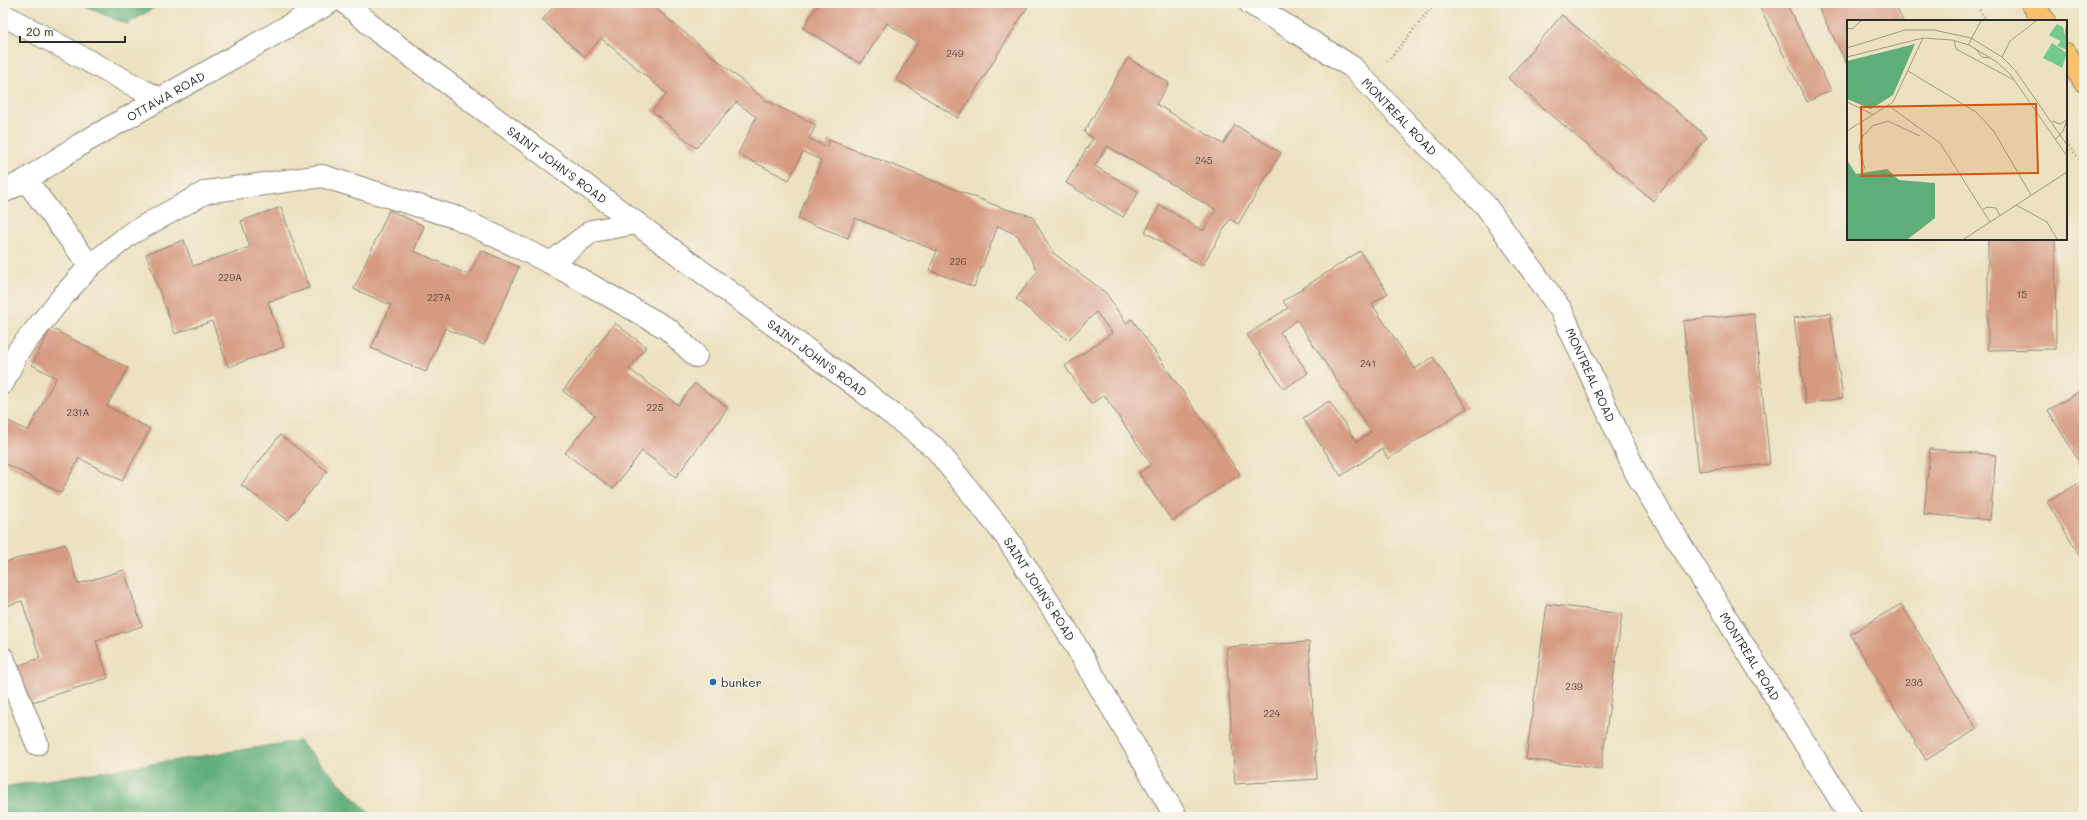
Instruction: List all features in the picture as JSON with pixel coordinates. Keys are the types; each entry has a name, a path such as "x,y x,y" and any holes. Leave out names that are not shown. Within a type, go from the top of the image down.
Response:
{"main road":[{"path":"2032,3 2043,20"},
{"path":"2067,56 2084,81"}],"street":[{"name":"OTTAWA ROAD","path":"3,192 26,180 81,144 159,99 244,53 329,3"},
{"name":"SAINT JOHN'S ROAD","path":"346,3 380,33 864,392 935,448 1010,542 1066,629 1176,817"},
{"name":"MONTREAL ROAD","path":"1250,3 1352,67 1486,206 1561,310 1637,475 1851,817"},
{"path":"3,15 159,99"},
{"path":"3,383 18,351 90,266 130,234 206,192 322,176 458,218 551,264 668,329 696,356"},
{"path":"26,180 90,266"},
{"path":"551,264 592,231 636,223"},
{"path":"3,658 37,744"}],"path":[{"path":"1370,86 1396,50 1436,3"},
{"path":"1975,3 1986,20"},
{"path":"2067,144 2084,164"}],"green space":[{"path":"76,3 162,3 127,24"},
{"path":"299,741 373,817 3,817 3,787"}],"building":[{"path":"557,3 649,3 765,100 816,125 809,139 827,147 829,140 1005,209 1032,216 1053,253 1106,293 1126,323 1132,319 1240,474 1172,521 1139,473 1151,464 1104,395 1091,404 1065,366 1112,333 1096,312 1068,340 1016,299 1038,271 1017,235 998,226 974,287 929,270 937,251 855,218 848,238 798,219 821,160 803,152 789,180 738,154 756,117 736,102 696,148 652,111 667,94 601,38 585,57 542,20"},
{"path":"819,3 1030,3 958,118 896,79 918,43 887,23 861,64 803,28"},
{"path":"1758,3 1786,3 1831,90 1807,102"},
{"path":"1816,3 1894,3 1902,20 1847,20 1847,64"},
{"path":"1562,15 1707,137 1653,201 1508,78"},
{"path":"1128,58 1169,83 1156,104 1223,144 1235,125 1281,153 1238,224 1230,219 1202,266 1145,232 1160,205 1203,231 1216,210 1107,146 1095,166 1139,192 1123,217 1066,183 1093,138 1084,132"},
{"path":"281,207 309,288 268,302 284,347 228,367 212,321 175,334 146,254 184,240 193,266 250,247 241,221"},
{"path":"389,210 424,226 414,251 469,275 481,250 519,267 484,345 445,328 426,372 371,348 391,305 354,289"},
{"path":"1988,240 2055,240 2056,349 1988,350"},
{"path":"1360,251 1388,293 1372,304 1415,369 1433,357 1467,408 1388,459 1382,449 1341,476 1303,418 1329,401 1357,442 1371,432 1297,320 1280,332 1308,373 1284,389 1247,335 1288,308 1283,301"},
{"path":"1754,313 1770,464 1699,471 1683,321"},
{"path":"1830,313 1843,398 1806,404 1794,318"},
{"path":"615,323 646,347 629,369 678,405 695,383 728,408 676,477 642,451 613,489 565,453 595,415 563,391"},
{"path":"51,328 128,368 107,406 150,429 122,481 79,458 61,493 3,462 3,418 28,431 56,378 32,365"},
{"path":"2084,389 2084,470 2048,410"},
{"path":"280,435 327,471 288,520 241,485"},
{"path":"1930,449 1996,455 1990,520 1924,514"},
{"path":"2084,480 2084,563 2047,502"},
{"path":"65,544 78,584 124,570 142,626 96,641 108,678 26,704 14,667 40,658 22,601 3,607 3,563"},
{"path":"1547,604 1622,614 1601,769 1526,759"},
{"path":"1901,604 1977,729 1926,760 1850,634"},
{"path":"1309,642 1317,779 1235,784 1226,647"}],"place":[{"name":"bunker","path":"713,682"}]}
